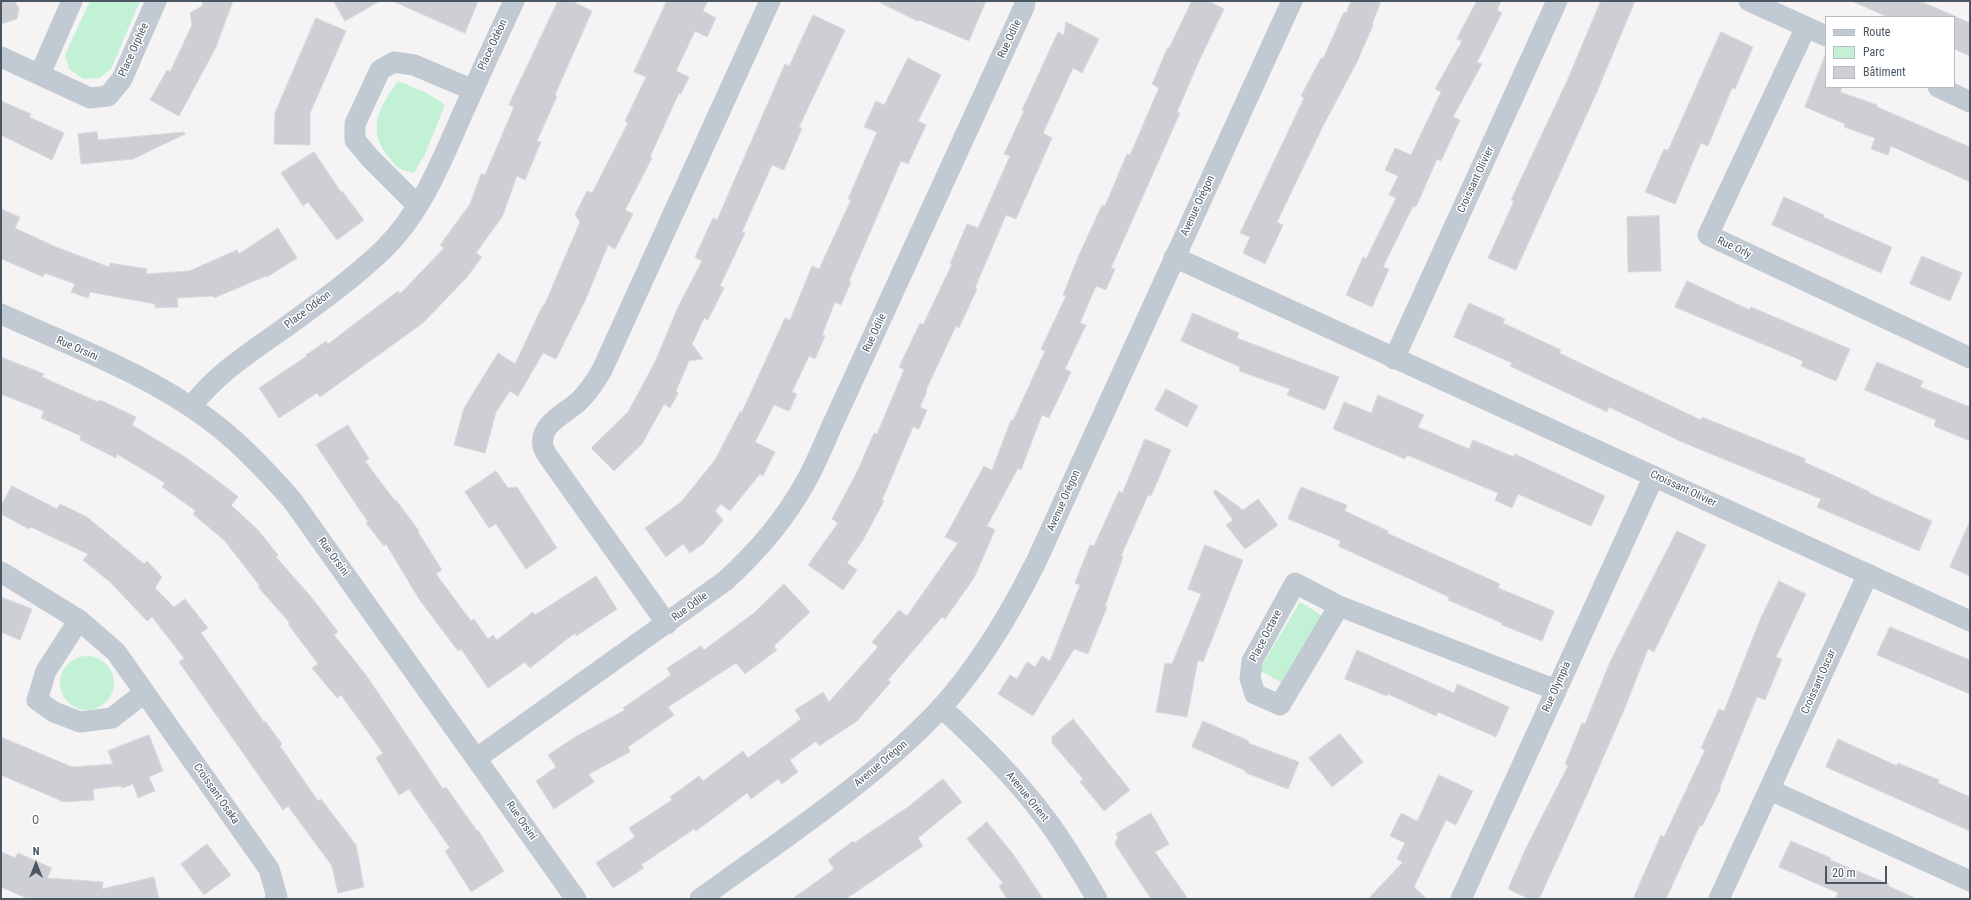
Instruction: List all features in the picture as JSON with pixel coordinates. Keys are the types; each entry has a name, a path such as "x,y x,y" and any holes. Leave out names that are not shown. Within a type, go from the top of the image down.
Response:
{"street":[{"path":"40,74 72,1"},
{"name":"Place Orphée","path":"1,57 90,98 108,96 122,79 156,1"},
{"name":"Place Odéon","path":"191,407 206,388 243,356 282,330 360,271 385,248 405,225 434,178 514,1"},
{"name":"Rue Odile","path":"667,624 552,462 543,447 544,433 552,422 577,403 590,388 602,370 770,1"},
{"name":"Rue Odile","path":"477,758 667,624 725,581 754,555 792,506 806,482 1024,7 1025,1"},
{"name":"Avenue Orégon","path":"700,899 872,773 916,733 941,707 991,641 1021,592 1292,1"},
{"name":"Croissant Olivier","path":"1394,358 1557,1"},
{"path":"1749,1 1825,36"},
{"name":"Rue Orly","path":"1806,27 1708,235 1970,358"},
{"path":"417,205 370,158 355,140 355,124 380,70 394,62 414,65 473,90"},
{"path":"1940,88 1970,102"},
{"name":"Croissant Olivier","path":"1174,257 1970,621"},
{"name":"Rue Orsini","path":"1,314 128,372 163,390 191,407 222,429 246,451 292,500 576,899"},
{"name":"Rue Olympia","path":"1461,899 1654,476"},
{"name":"Croissant Osaka","path":"1,572 79,620 116,652 269,869 277,897 275,899"},
{"name":"Croissant Oscar","path":"1719,899 1868,574"},
{"name":"Place Octave","path":"1338,606 1280,705 1255,694 1250,678 1252,661 1295,582 1338,606 1556,690"},
{"path":"79,620 46,671 36,700 54,712 80,722 112,718 144,693"},
{"name":"Avenue Orient","path":"941,707 1008,772 1029,797 1060,839 1097,899"},
{"path":"1770,790 1970,881"}],"green space":[{"path":"90,1 140,1 111,69 99,78 83,79 69,69 65,55"},
{"path":"398,81 427,93 445,105 425,154 414,173 401,169 396,165 387,155 377,135 378,117 386,99"},
{"path":"1300,602 1323,616 1282,683 1259,670"},
{"path":"87,656 97,658 106,664 112,673 114,683 112,693 106,702 97,708 87,710 77,708 68,702 62,693 60,683 62,673 68,664 77,658"}],"building":[{"path":"1,1 14,1 19,8 17,19 1,24"},
{"path":"203,1 233,1 216,47 179,116 150,100 167,70 170,72 192,25 190,13 202,6"},
{"path":"334,1 380,1 345,21"},
{"path":"393,1 478,1 465,33"},
{"path":"558,1 572,1 592,11 555,95 557,96 537,141 541,142 525,180 517,176 502,217 476,253 482,257 467,277 423,323 320,397 317,393 279,418 259,388 307,356 306,355 326,341 328,344 398,291 400,294 444,248 440,245 470,204 481,174 485,175 514,107 509,105"},
{"path":"667,1 708,1 703,11 716,18 707,37 695,31 676,71 689,77 681,94 679,93 650,157 652,158 625,210 633,214 615,249 608,245 585,301 556,359 543,353 518,396 510,391 496,412 485,453 454,445 464,408 498,353 515,364 543,305 544,306 580,222 575,215 587,191 592,193 628,123 625,121 646,77 634,72"},
{"path":"877,1 986,1 969,41 919,20 918,21"},
{"path":"1192,1 1208,1 1224,9 1199,61 1177,112 1180,113 1111,268 1115,269 1106,290 1096,286 1080,323 1086,325 1065,369 1071,372 1049,418 1042,415 1021,470 1018,468 987,526 995,530 974,578 945,619 942,617 888,680 891,682 857,721 819,746 816,741 790,760 798,772 782,784 778,779 751,799 747,793 696,831 694,829 641,865 644,868 613,888 596,863 635,837 629,828 672,800 670,797 699,776 703,781 743,751 748,758 801,719 795,710 823,692 829,702 878,647 872,642 899,610 907,616 958,543 945,537 984,466 992,470 1011,420 1013,421 1045,351 1041,349 1066,296 1063,295 1079,255 1102,205 1105,206 1127,154 1130,155 1159,88 1152,84 1168,47 1169,48"},
{"path":"1351,1 1381,1 1372,24 1373,25 1357,62 1323,126 1277,222 1283,225 1265,264 1243,253 1250,237 1240,233 1304,98 1301,96 1321,58 1323,59 1344,12 1346,13"},
{"path":"1477,1 1501,1 1497,10 1502,13 1477,62 1482,64 1453,117 1460,120 1441,161 1437,159 1416,207 1413,206 1383,267 1389,269 1372,307 1346,295 1363,257 1366,259 1396,198 1389,195 1398,176 1385,170 1395,148 1411,155 1441,92 1435,89 1462,41 1457,39"},
{"path":"1601,1 1635,1 1596,94 1516,270 1488,258 1514,201 1511,200 1567,81"},
{"path":"1852,1 1920,1 1954,16 1886,16"},
{"path":"813,15 845,30 799,127 802,128 784,170 772,165 742,232 745,233 720,286 724,288 708,320 704,318 692,344 703,359 689,361 676,391 678,393 670,408 664,404 642,444 614,471 591,448 628,412 655,362 679,305 702,261 695,257 713,218 717,220 785,64 789,66"},
{"path":"1955,16 1970,23 1970,56 1955,49"},
{"path":"316,18 346,31 310,113 310,145 274,144 275,113"},
{"path":"1066,22 1099,39 1082,73 1073,68 1043,133 1052,138 1016,219 1006,215 975,288 977,289 959,328 956,326 926,390 927,391 920,407 927,410 919,429 913,427 882,500 884,501 863,540 847,563 857,570 843,590 808,565 838,523 832,519 858,470 874,433 877,434 904,370 899,367 920,323 923,325 952,264 950,264 967,224 978,228 1010,156 1004,154 1024,111 1022,110 1058,32 1064,35"},
{"path":"1721,32 1753,47 1735,89 1732,88 1708,146 1701,143 1675,204 1645,192 1664,149 1668,150"},
{"path":"1825,56 1825,88 1842,88 1840,92 1877,105 1877,107 1970,147 1970,182 1891,146 1888,155 1871,149 1875,138 1844,127 1845,124 1805,107"},
{"path":"908,58 941,75 918,121 926,125 908,164 901,161 849,281 851,282 841,305 835,302 822,335 825,336 815,359 809,356 792,392 797,394 789,411 774,405 755,442 775,452 763,476 760,474 730,511 721,504 715,511 723,520 704,543 690,553 683,544 666,557 645,528 681,502 715,460 740,412 742,412 785,318 790,320 812,266 819,269 851,200 848,199 877,132 864,127 876,101 884,105"},
{"path":"1,101 31,114 29,117 64,133 52,160 1,135"},
{"path":"97,132 98,140 184,132 185,134 133,159 81,164 78,134"},
{"path":"314,152 341,192 342,191 364,220 337,240 308,202 303,206 281,173"},
{"path":"1784,197 1824,215 1823,217 1892,247 1881,273 1772,225"},
{"path":"1,209 20,217 15,228 56,247 109,267 110,263 147,269 146,274 189,271 237,250 239,254 278,228 297,258 267,277 266,276 214,298 213,296 177,298 178,307 155,308 155,304 90,292 88,298 71,292 75,284 45,273 43,277 2,259 1,262"},
{"path":"1659,216 1661,271 1628,272 1627,217"},
{"path":"1922,256 1962,273 1950,301 1910,284"},
{"path":"1687,281 1750,310 1751,307 1850,349 1836,381 1801,366 1803,361 1675,307"},
{"path":"1469,303 1505,319 1503,323 1561,350 1559,353 1701,420 1702,417 1806,459 1804,462 1932,521 1919,551 1817,507 1821,499 1682,442 1609,407 1607,412 1510,366 1512,363 1454,337"},
{"path":"1193,313 1239,333 1237,338 1339,377 1325,410 1287,395 1290,389 1239,371 1240,367 1181,341"},
{"path":"1,357 44,374 42,377 98,402 100,400 136,417 132,425 185,457 238,497 231,505 258,530 278,555 276,557 312,598 338,632 334,635 366,675 443,789 446,787 477,831 478,830 504,871 471,892 445,851 450,848 409,789 399,795 376,758 383,753 341,695 337,698 312,668 318,664 288,624 290,623 258,587 260,586 224,540 193,514 196,511 162,487 165,483 117,454 116,458 80,440 81,436 41,418 44,411 1,394"},
{"path":"1877,362 1923,381 1920,387 1970,407 1970,441 1934,426 1936,420 1865,390"},
{"path":"1166,389 1198,406 1187,427 1155,410"},
{"path":"1378,395 1424,415 1418,427 1469,449 1473,440 1514,457 1515,454 1605,496 1591,526 1518,494 1512,508 1495,500 1498,493 1407,455 1405,459 1333,429 1344,402 1371,413"},
{"path":"348,425 369,459 365,461 419,531 418,532 442,570 436,574 471,621 474,619 488,639 493,635 497,640 533,612 535,615 596,576 617,609 576,636 575,633 530,668 525,662 488,688 461,649 458,651 419,599 386,544 384,546 366,523 368,522 316,445"},
{"path":"1145,439 1171,450 1151,496 1148,495 1121,556 1123,557 1105,606 1107,607 1088,654 1074,649 1033,716 998,694 1010,675 1017,679 1027,662 1035,667 1042,656 1050,661 1080,585 1075,583 1090,545 1094,546 1119,491 1122,493"},
{"path":"496,471 508,488 517,487 557,548 526,569 496,524 489,528 465,492"},
{"path":"12,486 57,509 60,504 87,517 144,564 147,561 162,577 155,588 174,607 185,599 208,628 201,633 264,722 265,721 282,744 280,746 318,801 321,799 356,845 364,887 338,893 332,866 288,806 283,810 179,662 184,658 152,617 147,621 110,582 83,560 88,554 31,527 29,529 1,514 1,506"},
{"path":"1301,487 1347,505 1345,511 1388,531 1387,533 1500,584 1498,588 1554,611 1542,641 1502,625 1502,623 1448,600 1449,597 1338,546 1341,541 1288,519"},
{"path":"1216,490 1243,510 1258,499 1278,525 1245,549 1226,525 1233,520 1213,492"},
{"path":"1970,521 1970,576 1950,567"},
{"path":"1677,531 1706,545 1654,652 1648,649 1624,710 1539,899 1529,899 1508,889 1527,846 1568,766 1565,764 1582,723 1585,724 1610,662"},
{"path":"1205,545 1243,560 1203,662 1198,660 1187,717 1156,712 1165,663 1172,664 1201,594 1188,589"},
{"path":"1779,581 1806,594 1776,657 1782,659 1765,700 1757,697 1720,787 1721,788 1702,826 1700,825 1666,899 1633,899 1661,835 1664,837 1705,750 1701,748 1719,709 1724,711 1760,620"},
{"path":"784,584 810,612 774,646 777,650 745,674 736,663 668,707 674,715 628,747 630,752 589,774 594,782 554,809 536,781 556,767 548,755 575,737 625,710 623,708 671,675 667,668 701,646 704,650 754,613"},
{"path":"1,597 32,609 20,640 1,632"},
{"path":"1890,627 1970,660 1970,694 1877,655"},
{"path":"1357,650 1454,693 1457,684 1509,707 1496,737 1438,712 1436,716 1388,694 1387,696 1345,679"},
{"path":"1073,719 1130,790 1104,811 1080,782 1083,779 1052,743 1052,737"},
{"path":"1203,721 1249,741 1248,743 1299,762 1288,789 1246,773 1246,771 1192,747"},
{"path":"1340,734 1363,762 1332,787 1309,758"},
{"path":"149,735 163,771 149,777 155,791 138,798 133,784 122,788 121,786 93,789 94,800 64,802 1,775 1,737 72,767 113,764 108,751"},
{"path":"1838,739 1897,766 1898,763 1939,780 1938,783 1970,797 1970,831 1826,767"},
{"path":"1439,775 1473,791 1456,825 1446,820 1414,887 1427,899 1368,899 1403,862 1397,859 1405,843 1390,836 1401,813 1417,821"},
{"path":"943,779 962,802 918,838 923,846 846,899 792,899 834,869 828,860 853,841 854,843 908,807"},
{"path":"1151,813 1169,844 1155,852 1188,899 1151,899 1115,844 1118,837 1116,834"},
{"path":"987,822 1013,854 1043,899 1007,899 999,886 1003,883 967,839"},
{"path":"1791,841 1831,858 1830,860 1889,884 1888,886 1917,899 1835,899 1838,893 1779,867"},
{"path":"207,844 231,875 204,895 181,864"},
{"path":"1,852 15,858 18,853 52,868 47,878 103,882 102,889 154,877 159,899 28,899 1,887"}],"district":[{"name":"O","path":"36,821"}]}
